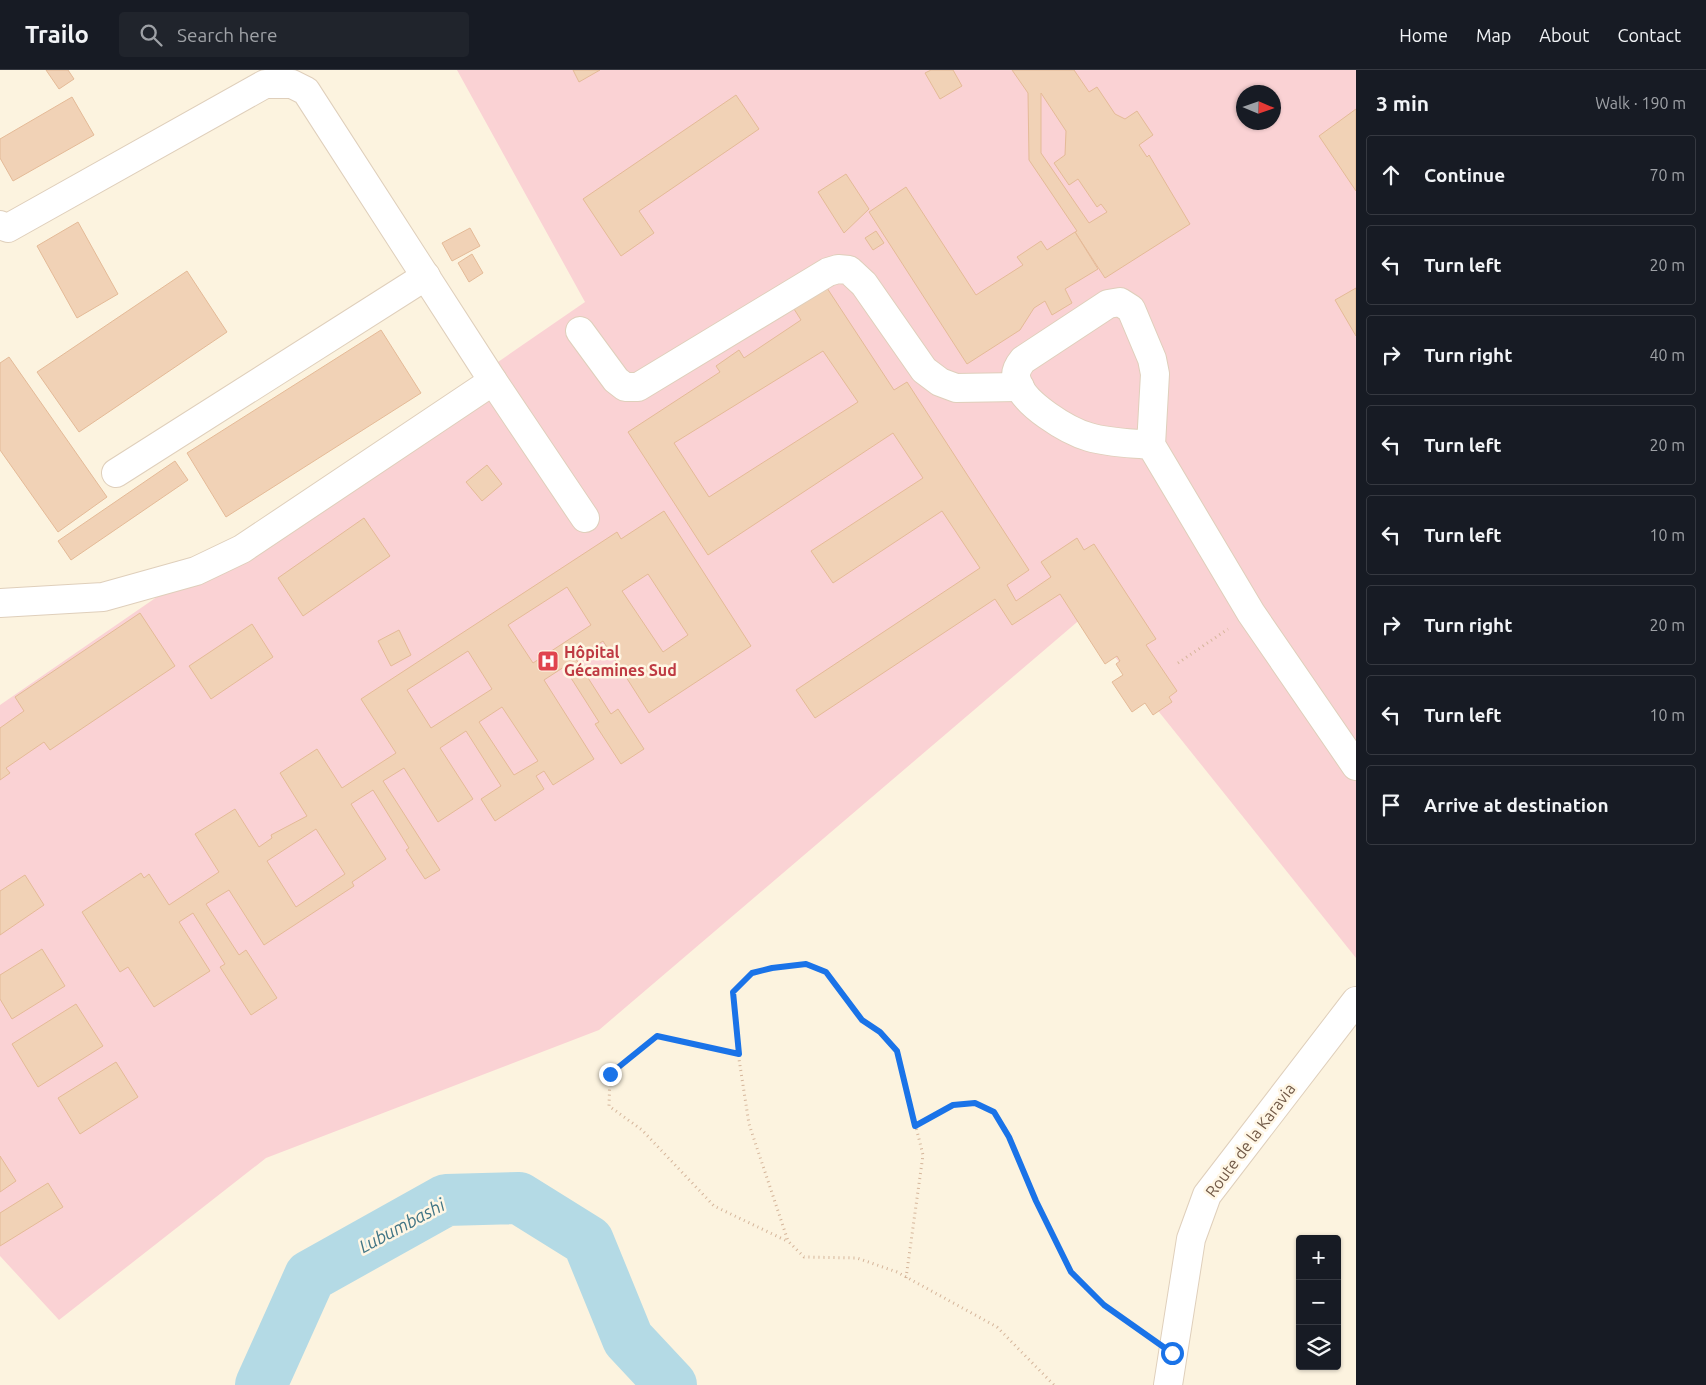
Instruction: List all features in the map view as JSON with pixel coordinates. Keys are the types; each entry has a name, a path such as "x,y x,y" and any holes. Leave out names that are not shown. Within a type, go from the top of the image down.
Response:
{"street":[{"path":"0,225 8,228 265,84 286,83 306,92 493,381 585,518"},
{"path":"580,331 616,380 625,387 638,387 828,272 838,269 849,270 864,284 924,370 940,382 956,388 1020,387"},
{"path":"116,473 426,276"},
{"path":"1151,445 1101,440 1072,430 1042,411 1020,387 1016,372 1023,360 1108,304 1115,302 1125,304 1131,309 1152,359 1154,374 1151,445 1251,613 1356,766"},
{"path":"0,603 103,597 196,571 242,549 493,381"},
{"name":"Route de la Karavia","path":"1168,1385 1191,1239 1207,1195 1356,1001"}],"path":[{"path":"1178,663 1251,613"},
{"path":"788,1241 749,1124 739,1054 733,992 752,973 772,968 806,964 826,972 862,1020 880,1032 897,1051 922,1155 906,1278"},
{"path":"739,1054 657,1036 610,1074 609,1106 642,1130 714,1206 788,1241 804,1257 858,1258 906,1278 997,1326 1054,1385"},
{"path":"915,1126 953,1105 975,1103 994,1112 1009,1137 1036,1201 1071,1272 1104,1305 1172,1353"}],"shaded area":[{"name":"Hôpital Gécamines Sud","path":"457,70 1356,70 1356,958 1083,617 599,1030 266,1158 59,1320 0,1256 0,705 585,302"}],"building":[{"path":"46,70 68,70 74,79 59,89"},
{"path":"573,70 600,70 579,82"},
{"path":"931,70 953,70 962,86 940,99 925,73"},
{"path":"1012,70 1074,70 1089,92 1097,87 1115,114 1125,119 1137,111 1153,135 1139,145 1147,157 1149,155 1190,224 1105,278 1075,232 1077,231 1029,160 1028,93","holes":["1041,93 1066,131 1065,155 1054,163 1069,185 1078,179 1097,207 1101,204 1107,212 1089,223 1041,153"]},
{"path":"736,95 759,129 639,211 654,233 621,256 583,199"},
{"path":"72,97 94,135 13,181 0,158 0,139"},
{"path":"1356,109 1356,191 1319,136"},
{"path":"846,174 869,209 844,233 818,192"},
{"path":"906,187 976,295 1023,265 1017,257 1041,241 1047,250 1075,232 1098,269 1065,289 1072,303 1052,315 1045,301 1034,308 1020,330 967,364 869,212"},
{"path":"78,222 118,294 77,318 37,246"},
{"path":"470,228 480,246 452,261 442,243"},
{"path":"876,231 884,243 873,250 865,238"},
{"path":"472,254 483,273 469,282 458,263"},
{"path":"187,271 227,332 79,432 37,372"},
{"path":"827,288 894,390 907,382 1029,570 1007,585 1016,601 1051,577 1041,562 1077,538 1084,550 1094,544 1156,639 1146,645 1177,691 1169,697 1172,702 1153,715 1145,703 1132,712 1112,682 1123,675 1116,664 1120,661 1117,656 1105,664 1060,594 1012,625 995,599 815,718 796,690 980,568 942,511 833,583 811,551 923,478 893,433 708,555 628,432 720,372 716,366 739,350 744,358 801,320 794,309","holes":["823,351 858,402 709,497 674,443"]},
{"path":"1356,288 1356,336 1335,300"},
{"path":"381,330 421,393 226,517 187,453"},
{"path":"9,357 107,497 58,532 0,450 0,363"},
{"path":"175,461 188,480 71,560 58,541"},
{"path":"487,465 502,484 482,501 466,482"},
{"path":"664,511 751,646 649,713 603,641 576,659 611,714 618,709 644,749 621,764 595,724 599,722 564,667 544,680 594,759 553,785 544,771 536,776 544,789 495,821 481,799 501,786 466,731 440,748 473,799 438,822 404,768 383,781 440,870 425,879 406,850 409,848 373,790 351,804 386,859 352,882 354,886 264,945 229,890 206,904 239,955 246,950 277,998 251,1015 220,967 225,964 193,913 179,922 210,971 154,1007 128,967 120,972 82,912 141,873 144,878 149,874 169,905 219,872 195,834 235,809 259,847 272,838 271,835 307,816 280,773 317,749 342,788 396,753 361,699 617,532 621,539","holes":["648,574 688,635 663,652 622,591","567,587 591,625 533,663 508,625","468,651 492,689 431,728 407,690","502,707 538,761 514,775 479,722","316,829 345,874 296,907 267,861"]},
{"path":"364,518 390,556 303,616 278,578"},
{"path":"140,613 175,666 50,750 44,742 6,768 10,773 0,780 0,728 24,711 15,697"},
{"path":"252,624 273,657 211,699 189,666"},
{"path":"399,630 411,655 391,666 378,641"},
{"path":"25,875 44,905 0,935 0,891"},
{"path":"42,949 65,986 12,1019 0,999 0,975"},
{"path":"76,1004 103,1046 38,1087 12,1044"},
{"path":"116,1062 138,1097 80,1134 58,1098"},
{"path":"0,1156 16,1181 0,1192"},
{"path":"48,1183 63,1207 0,1246 0,1213"}],"waterway":[{"name":"Lubumbashi","path":"261,1385 310,1276 446,1200 519,1198 588,1241 628,1339 671,1385"}],"place":[{"name":"Hôpital Gécamines Sud","path":"548,661"}],"route":[{"path":"610,1074 657,1036 739,1054 733,992 752,973 772,968 806,964 826,972 862,1020 880,1032 897,1051 915,1126 953,1105 975,1103 994,1112 1009,1137 1036,1201 1071,1272 1104,1305 1172,1353"}]}
